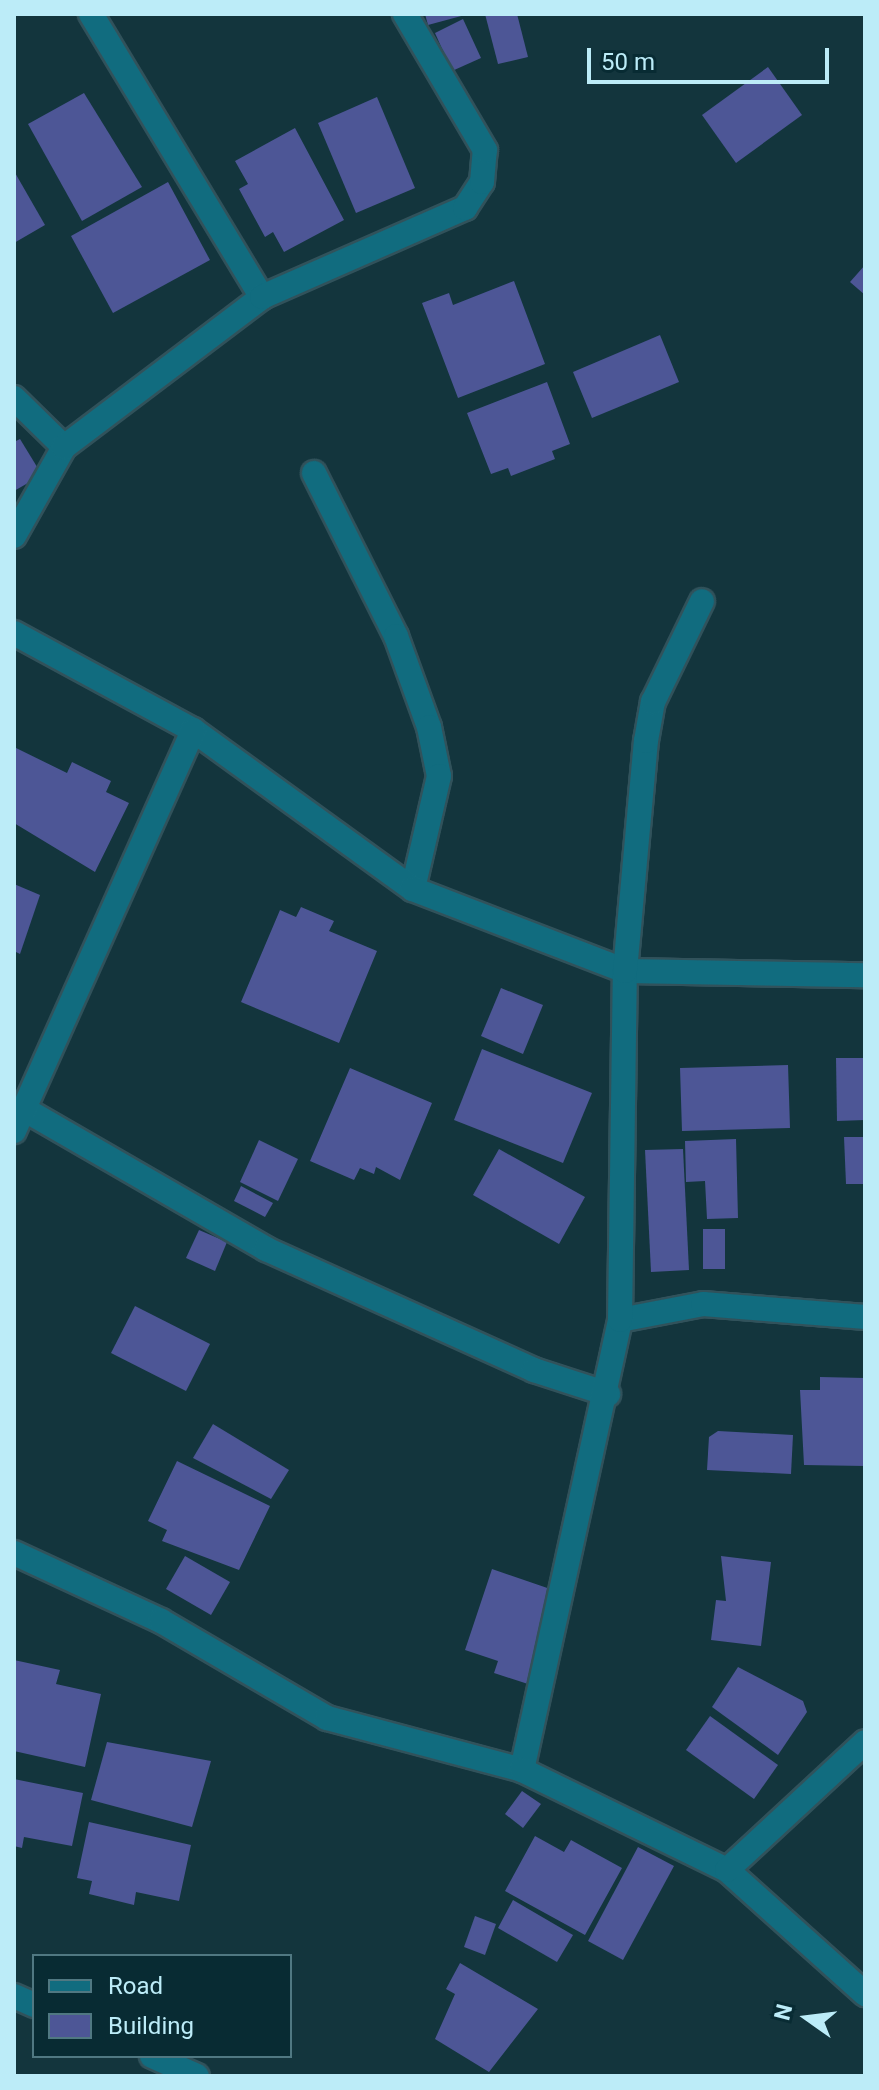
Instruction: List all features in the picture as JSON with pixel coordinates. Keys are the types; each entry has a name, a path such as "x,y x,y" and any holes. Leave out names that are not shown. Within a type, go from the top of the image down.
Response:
{"street":[{"path":"91,14 262,297"},
{"path":"14,536 64,447 262,297 465,208 482,182 485,150 405,14"},
{"path":"14,398 64,447"},
{"path":"314,473 396,636 429,727 439,776 413,889"},
{"path":"522,1770 608,1394 620,1320 625,971 653,702 702,601"},
{"path":"14,633 193,730 413,889 625,971 865,975"},
{"path":"14,1131 193,730"},
{"path":"22,1108 266,1249 534,1370 608,1394"},
{"path":"620,1320 703,1304 865,1317"},
{"path":"14,1553 161,1621 327,1718 522,1770 727,1870 865,1994"},
{"path":"727,1870 865,1742"},
{"path":"156,2058 197,2076"}],"building":[{"path":"425,14 465,14 465,15 428,25"},
{"path":"485,14 517,14 528,57 498,64"},
{"path":"463,19 481,58 452,71 435,33"},
{"path":"768,67 802,115 736,163 702,115"},
{"path":"84,93 142,187 82,221 28,124"},
{"path":"377,97 415,188 356,213 318,123"},
{"path":"295,128 344,220 284,252 273,232 265,237 239,189 248,184 235,161"},
{"path":"14,171 45,225 14,243"},
{"path":"168,182 210,260 113,313 71,236"},
{"path":"865,265 865,295 850,282"},
{"path":"514,281 545,364 458,398 422,303 449,293 453,305"},
{"path":"660,335 679,382 592,418 573,372"},
{"path":"547,382 570,444 552,451 555,459 511,476 508,468 491,474 467,413"},
{"path":"20,439 42,475 14,491 14,442"},
{"path":"14,747 67,773 72,762 111,781 106,792 129,803 95,872 14,823"},
{"path":"14,884 40,895 20,954 14,951"},
{"path":"301,907 334,921 329,931 377,951 339,1043 241,1002 280,910 296,917"},
{"path":"501,988 543,1005 523,1054 481,1036"},
{"path":"482,1049 592,1093 563,1163 454,1120"},
{"path":"836,1058 865,1058 865,1120 837,1121"},
{"path":"788,1065 790,1128 682,1131 680,1068"},
{"path":"350,1068 432,1103 400,1180 376,1167 374,1174 360,1168 354,1180 310,1161"},
{"path":"844,1137 865,1137 865,1184 846,1184"},
{"path":"736,1139 738,1218 707,1219 705,1181 686,1182 685,1141"},
{"path":"259,1140 298,1159 278,1201 240,1182"},
{"path":"499,1149 585,1197 559,1244 473,1195"},
{"path":"683,1149 689,1270 651,1272 645,1150"},
{"path":"241,1186 273,1203 265,1217 234,1201"},
{"path":"703,1229 725,1229 725,1269 703,1269"},
{"path":"199,1230 227,1242 215,1271 186,1258"},
{"path":"135,1306 210,1344 186,1391 111,1353"},
{"path":"820,1377 865,1378 865,1466 804,1465 800,1390 820,1390"},
{"path":"213,1424 289,1470 271,1499 193,1458"},
{"path":"718,1431 793,1435 791,1474 707,1470 709,1437"},
{"path":"177,1461 270,1506 239,1570 162,1541 167,1530 148,1521"},
{"path":"185,1556 230,1582 211,1615 166,1589"},
{"path":"721,1556 771,1562 761,1646 711,1640 716,1600 726,1601"},
{"path":"492,1569 559,1592 528,1684 494,1673 498,1661 465,1650"},
{"path":"14,1660 60,1670 56,1684 101,1694 85,1767 14,1751"},
{"path":"738,1667 803,1701 807,1712 778,1755 712,1707"},
{"path":"710,1716 778,1765 754,1799 686,1750"},
{"path":"107,1742 211,1761 192,1827 91,1800"},
{"path":"14,1779 83,1793 72,1846 24,1837 22,1848 14,1846"},
{"path":"522,1791 541,1804 523,1828 505,1814"},
{"path":"89,1822 191,1845 179,1901 136,1892 134,1905 89,1894 92,1881 77,1878"},
{"path":"535,1836 564,1852 571,1840 622,1868 585,1935 505,1891"},
{"path":"638,1847 674,1866 623,1960 588,1941"},
{"path":"513,1900 573,1935 557,1962 498,1928"},
{"path":"475,1916 496,1924 485,1955 464,1947"},
{"path":"460,1963 538,2009 489,2072 435,2039 455,1994 446,1989"}]}
